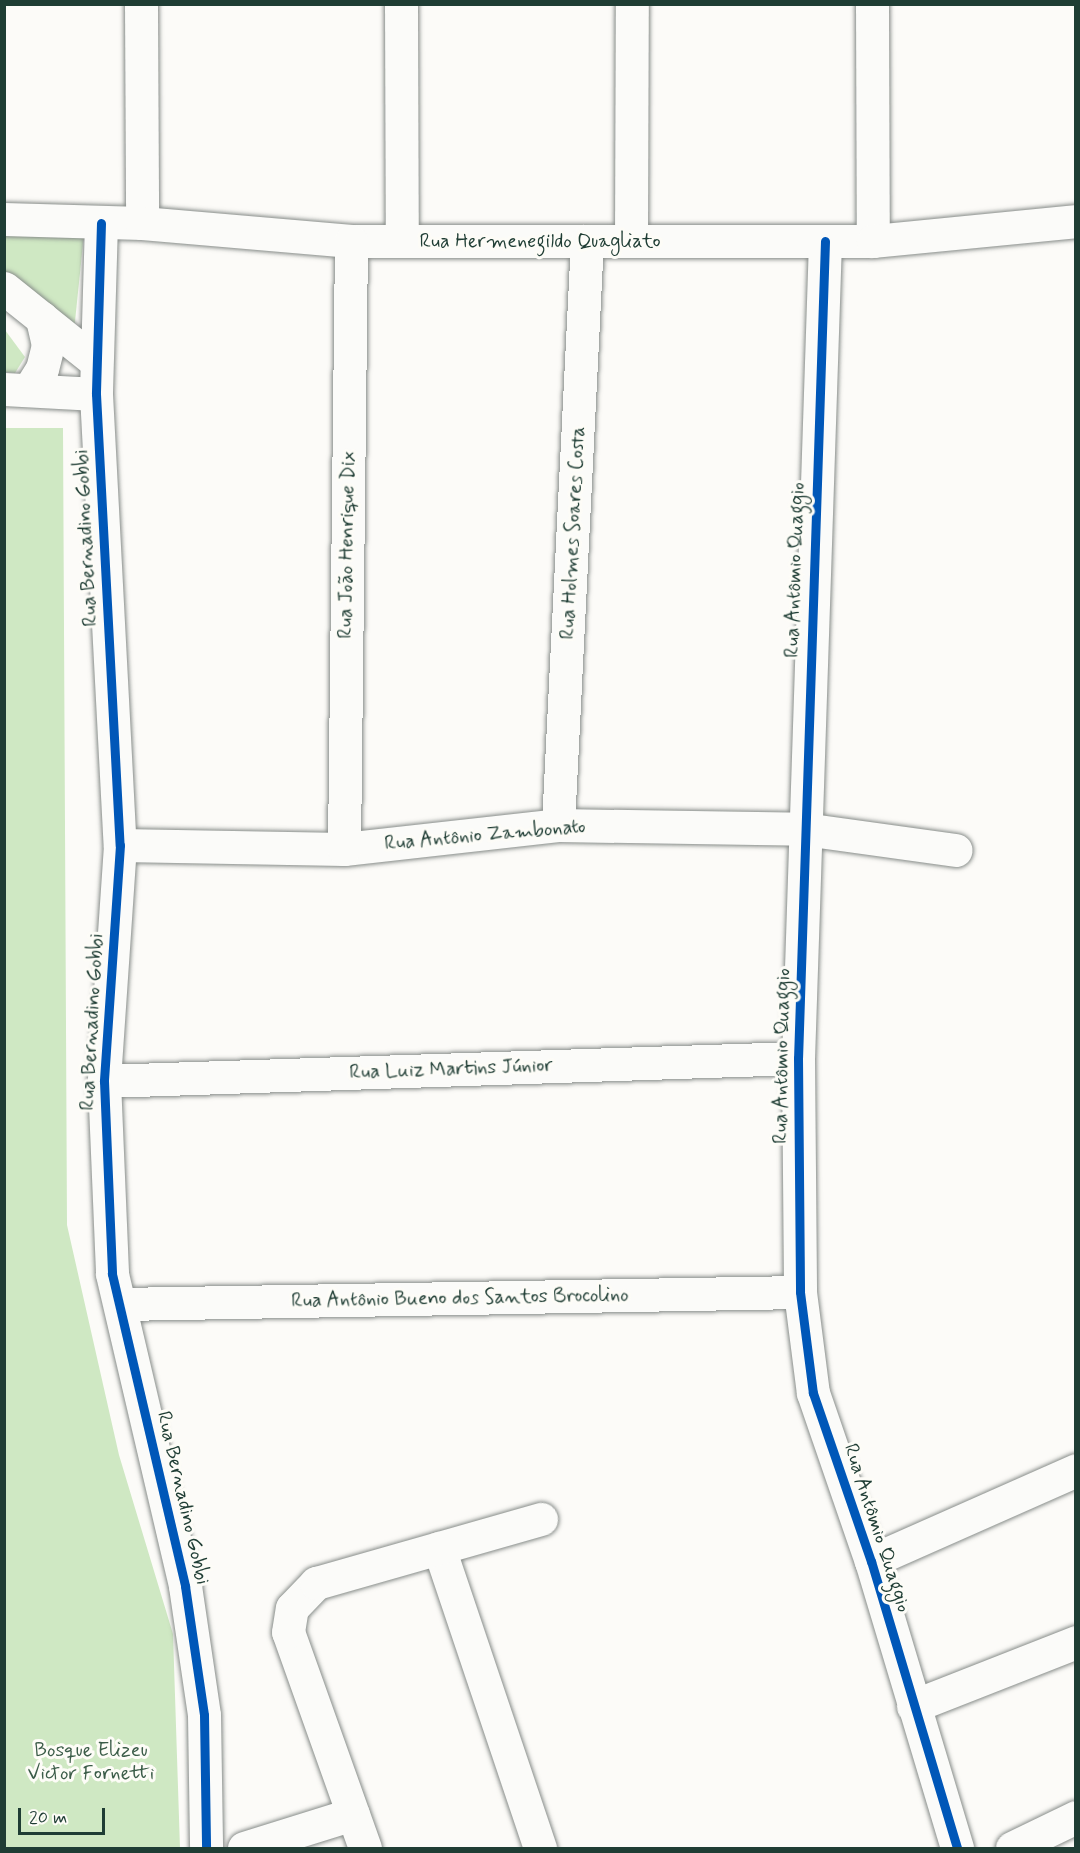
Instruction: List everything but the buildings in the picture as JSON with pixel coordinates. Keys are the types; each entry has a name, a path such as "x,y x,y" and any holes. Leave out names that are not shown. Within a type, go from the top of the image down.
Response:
{"street":[{"path":"141,4 142,223"},
{"path":"401,4 402,241"},
{"path":"631,241 632,4"},
{"path":"872,4 873,241"},
{"name":"Rua Hermenegildo Quagliato","path":"4,219 142,223 351,241 873,241 1076,221"},
{"name":"Rua Bernadino Gobbi","path":"101,223 95,361 96,394 120,845 104,1081 112,1274 185,1586 204,1715 206,1848"},
{"name":"Rua João Henrique Dix","path":"344,849 351,241"},
{"name":"Rua Holmes Soares Costa","path":"558,825 587,241"},
{"name":"Rua Antômio Quaggio","path":"825,241 798,1058 800,1292 813,1393 871,1561 957,1848"},
{"path":"4,288 95,361"},
{"path":"17,388 42,369 48,345 42,318"},
{"path":"17,388 96,394"},
{"name":"Rua Antônio Zambonato","path":"120,845 344,849 558,825 804,829 956,850"},
{"name":"Rua Luiz Martins Júnior","path":"104,1081 798,1058"},
{"name":"Rua Antônio Bueno dos Santos Brocolino","path":"120,1304 800,1292"},
{"path":"871,1561 1075,1472"},
{"path":"365,1848 288,1632 292,1608 316,1583 541,1519"},
{"path":"439,1548 540,1848"},
{"path":"913,1706 1076,1642"},
{"path":"244,1848 353,1814"},
{"path":"1012,1848 1076,1817"}],"green space":[{"path":"4,233 84,234 74,331 5,275"},
{"path":"5,330 25,357 15,373 5,372"},
{"name":"Bosque Elizeu Victor Fornetti","path":"4,428 63,428 67,1225 119,1455 173,1634 180,1848 5,1848"}],"cycle path":[{"path":"101,223 96,394 120,845 104,1081 112,1274 185,1586 204,1715 206,1848"},
{"path":"825,241 798,1058 800,1292 813,1393 871,1561 957,1848"}]}
